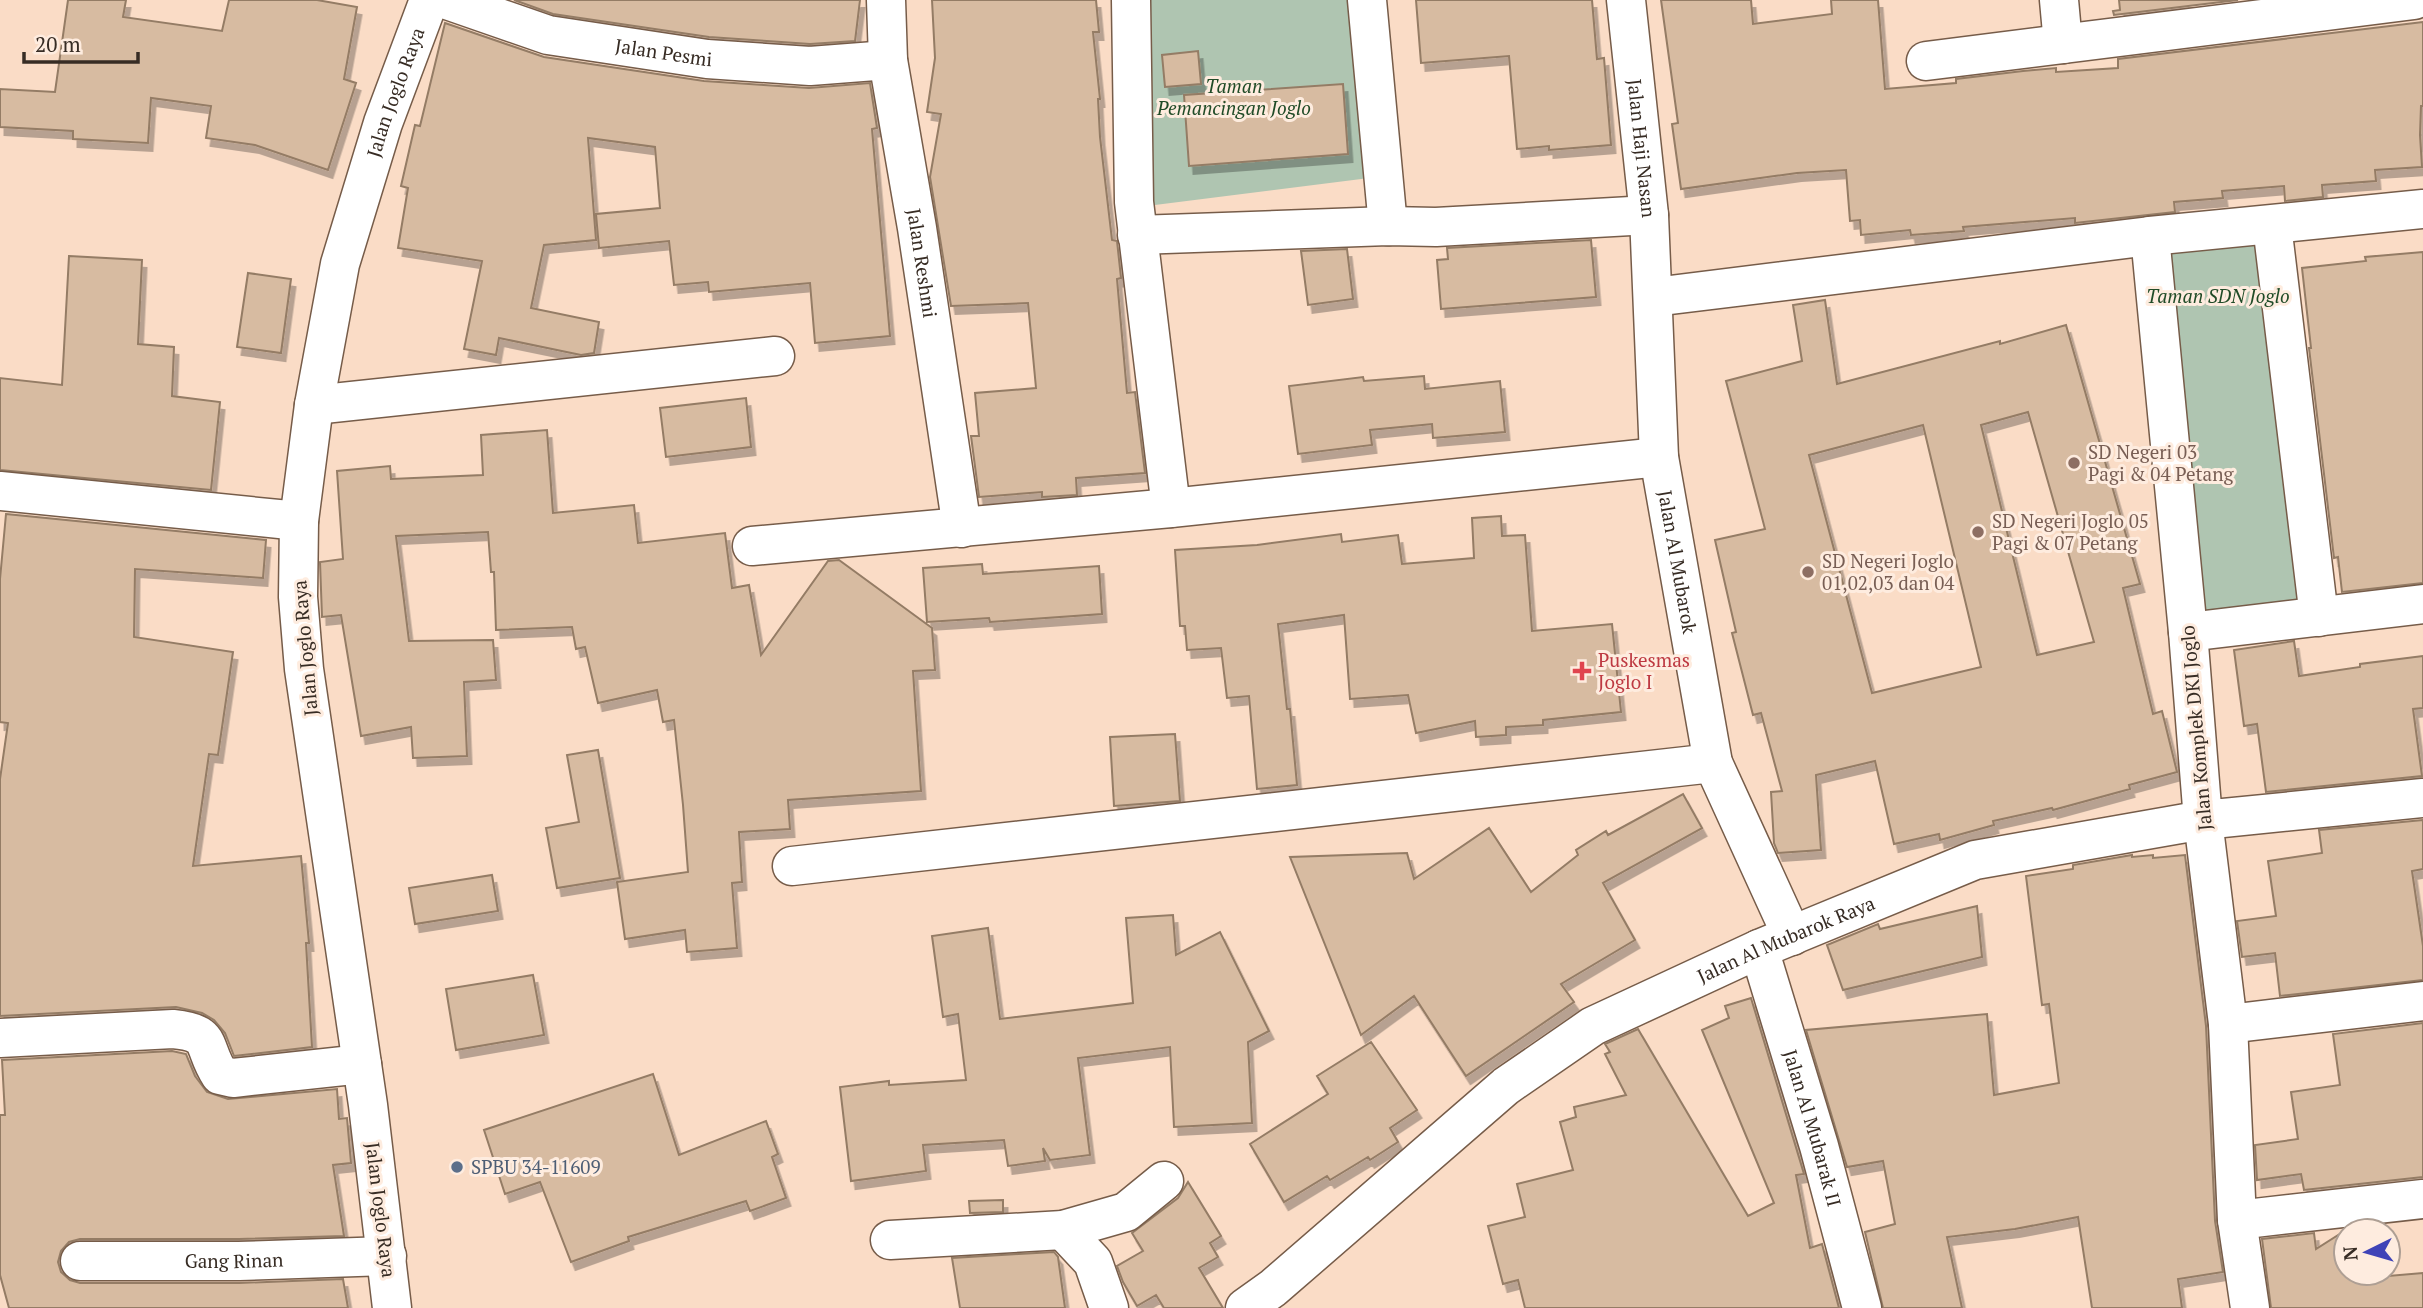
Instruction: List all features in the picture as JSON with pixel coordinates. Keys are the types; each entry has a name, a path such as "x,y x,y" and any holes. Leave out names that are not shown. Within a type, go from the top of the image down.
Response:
{"street":[{"name":"Jalan Joglo Raya","path":"392,1308 362,1064 304,669 298,597 299,521 314,405 340,264 383,123 429,0"},
{"name":"Jalan Pesmi","path":"447,0 548,35 707,59 810,66 888,60"},
{"name":"Jalan Reshmi","path":"886,0 888,60 917,228 962,528"},
{"path":"1131,0 1134,202 1171,508"},
{"path":"1367,0 1388,226"},
{"name":"Jalan Haji Nasan","path":"1626,0 1649,215 1654,297"},
{"path":"2059,0 2063,44"},
{"path":"1926,61 2063,44 2311,6 2414,0"},
{"path":"1654,297 2150,236 2423,209"},
{"path":"1137,235 1388,226 1436,227 1649,215"},
{"path":"2272,225 2319,617"},
{"name":"Jalan Komplek DKI Joglo","path":"2150,236 2203,820 2228,1024 2237,1220 2250,1308"},
{"name":"Jalan Al Mubarok","path":"1654,297 1659,457 1713,763 1776,942"},
{"path":"314,405 775,356"},
{"path":"752,546 1171,508 1659,457"},
{"path":"0,491 299,521"},
{"path":"2188,632 2423,604"},
{"path":"792,866 1713,763"},
{"name":"Jalan Al Mubarok Raya","path":"1267,1301 1506,1086 1593,1026 1776,942 1975,860 2203,820 2423,798"},
{"name":"Jalan Al Mubarak II","path":"1776,942 1819,1146 1861,1308"},
{"path":"2228,1024 2423,1001"},
{"path":"0,1038 173,1029 194,1031 206,1040 211,1062 220,1075 233,1078 362,1064"},
{"path":"890,1240 1063,1230 1126,1212 1164,1181"},
{"path":"2237,1220 2423,1199"},
{"path":"1063,1230 1093,1262 1109,1308"},
{"name":"Gang Rinan","path":"80,1261 239,1261 387,1256"}],"green space":[{"name":"Taman Pemancingan Joglo","path":"1129,0 1368,0 1393,175 1139,207"},
{"name":"Taman SDN Joglo","path":"2272,225 2302,619 2206,630 2150,236"}],"building":[{"path":"68,0 126,0 123,17 222,31 229,0 317,0 357,7 344,79 356,83 328,170 255,145 206,138 211,106 151,98 148,143 73,139 73,131 0,127 0,89 55,92"},
{"path":"514,0 860,0 855,41 810,44 709,37 553,14"},
{"path":"932,0 1096,0 1099,32 1093,32 1100,99 1100,137 1112,240 1117,241 1121,278 1117,279 1127,393 1135,392 1145,473 1076,478 1077,495 1042,497 1042,492 979,497 971,436 979,436 975,393 1036,388 1028,303 951,306 930,177 941,114 927,112 935,58"},
{"path":"1416,0 1592,0 1597,59 1604,58 1611,145 1549,150 1549,146 1517,149 1509,56 1421,63"},
{"path":"1661,0 1751,0 1753,24 1832,14 1831,0 1878,0 1885,89 1956,83 1956,79 2056,68 2056,72 2118,68 2118,59 2423,22 2423,106 2420,135 2422,167 2375,170 2376,181 2322,185 2323,197 2285,201 2284,186 2222,191 2223,198 2174,202 2175,212 2075,223 2075,218 1963,227 1964,231 1911,235 1910,230 1861,235 1860,220 1850,221 1846,170 1797,173 1681,189 1672,124 1678,123"},
{"path":"2119,0 2238,0 2114,15 2113,11 2120,10"},
{"path":"445,23 544,57 704,81 809,88 870,83 877,128 872,129 890,336 815,343 810,283 709,292 708,282 674,285 669,241 599,248 596,214 660,208 655,147 588,138 596,240 544,245 531,308 599,322 594,353 581,355 499,338 496,355 464,349 482,261 398,248 408,188 401,186 415,125 420,126"},
{"path":"1198,51 1201,84 1165,87 1162,55"},
{"path":"1343,84 1348,154 1189,166 1184,95"},
{"path":"1591,240 1596,297 1441,309 1437,260 1448,259 1447,248"},
{"path":"1347,249 1353,299 1308,305 1301,251"},
{"path":"2423,252 2423,583 2342,592 2338,557 2334,558 2302,268 2366,261 2365,257"},
{"path":"69,256 142,260 138,344 174,347 172,396 220,402 211,490 0,470 0,378 62,385"},
{"path":"248,273 291,279 281,353 237,347"},
{"path":"1825,300 1837,384 2066,325 2140,584 2123,588 2153,714 2162,711 2177,772 2129,785 2130,789 2053,810 2052,808 1993,821 1994,825 1940,840 1939,834 1894,844 1875,761 1816,775 1821,850 1778,853 1774,843 1771,792 1782,791 1761,713 1753,715 1732,633 1736,632 1715,540 1765,529 1726,381 1802,361 1793,305","holes":["2028,412 2094,642 2037,655 1981,425","1923,425 1981,667 1872,693 1809,455"]},
{"path":"1424,376 1425,389 1500,381 1505,432 1433,438 1432,424 1370,430 1372,445 1298,454 1289,386 1363,377 1364,381"},
{"path":"746,398 751,447 666,457 660,408"},
{"path":"547,430 553,513 634,505 638,543 725,533 732,588 749,585 761,655 828,561 839,560 932,628 935,670 913,671 921,791 788,800 790,829 739,832 742,882 732,883 737,948 687,952 685,930 625,939 617,882 688,872 674,720 663,722 657,690 598,703 585,647 576,649 572,627 496,630 494,572 491,572 488,532 396,536 409,641 493,640 496,680 464,682 467,756 413,758 411,727 361,736 341,615 322,617 320,562 343,559 337,471 390,466 391,479 483,475 481,435"},
{"path":"6,514 266,540 263,578 135,569 134,637 233,652 218,755 209,754 193,866 301,856 309,943 306,943 312,1047 234,1056 225,1033 214,1020 202,1013 176,1007 0,1016 0,779 8,723 0,722 0,579"},
{"path":"1501,516 1502,536 1525,535 1532,631 1612,624 1621,712 1543,720 1543,725 1506,727 1506,735 1476,737 1475,721 1416,733 1408,695 1350,699 1344,615 1278,624 1297,785 1257,789 1249,696 1227,698 1221,648 1187,650 1185,626 1180,626 1175,550 1257,545 1341,534 1342,542 1398,535 1402,564 1474,558 1472,518"},
{"path":"982,564 983,574 1099,566 1102,614 990,622 989,618 927,622 923,568"},
{"path":"2294,641 2299,676 2360,667 2360,664 2423,656 2423,708 2413,709 2422,776 2266,792 2257,724 2244,726 2234,650"},
{"path":"1175,734 1180,801 1114,806 1110,737"},
{"path":"598,750 620,878 557,888 546,828 579,822 567,755"},
{"path":"1683,794 1702,828 1603,883 1635,940 1561,984 1574,1002 1466,1076 1414,996 1361,1035 1290,857 1407,853 1414,879 1489,828 1531,892 1578,855 1576,850 1606,831 1608,835"},
{"path":"2423,820 2423,869 2412,871 2423,946 2423,980 2280,996 2275,953 2242,957 2237,921 2276,916 2268,861 2322,853 2319,830"},
{"path":"2132,855 2153,855 2153,858 2185,855 2206,1026 2215,1221 2223,1272 2178,1279 2182,1308 2092,1308 2078,1217 2015,1229 1947,1237 1962,1308 1883,1308 1865,1232 1895,1224 1883,1161 1847,1167 1806,1030 1987,1014 1994,1095 2059,1083 2049,1004 2042,1005 2026,876 2073,869 2073,865"},
{"path":"492,875 498,911 415,924 409,888"},
{"path":"1977,906 1982,957 1843,990 1827,945 1878,924 1880,929"},
{"path":"1173,915 1176,955 1220,932 1269,1031 1248,1042 1252,1123 1174,1127 1170,1047 1078,1058 1090,1155 1050,1160 1043,1148 1045,1161 1008,1166 1004,1140 923,1145 926,1171 851,1181 840,1087 889,1081 889,1085 966,1080 958,1014 943,1017 932,936 988,928 1000,1019 1133,1003 1126,918"},
{"path":"533,975 544,1035 456,1050 446,989"},
{"path":"1751,998 1804,1174 1796,1175 1810,1248 1822,1244 1839,1308 1525,1308 1518,1280 1503,1284 1488,1226 1525,1217 1517,1184 1573,1170 1560,1122 1576,1117 1574,1107 1626,1095 1605,1054 1610,1052 1605,1044 1638,1029 1748,1216 1774,1203 1702,1030 1729,1018 1725,1006"},
{"path":"2423,1023 2423,1177 2304,1190 2301,1174 2257,1180 2255,1145 2298,1139 2291,1092 2340,1085 2333,1034"},
{"path":"1371,1042 1417,1110 1390,1128 1398,1142 1330,1180 1327,1176 1284,1202 1250,1144 1328,1094 1317,1076"},
{"path":"172,1051 186,1054 195,1076 207,1092 228,1099 337,1089 339,1119 347,1118 351,1163 333,1165 344,1236 80,1239 69,1242 61,1251 58,1262 61,1272 70,1280 80,1283 239,1283 343,1279 348,1308 9,1308 0,1275 0,1115 5,1115 2,1060"},
{"path":"653,1074 679,1155 766,1121 778,1154 772,1157 786,1198 750,1211 746,1201 628,1237 629,1241 571,1262 540,1182 505,1194 484,1130"},
{"path":"1188,1182 1221,1236 1210,1243 1218,1257 1199,1268 1223,1308 1164,1308 1156,1295 1137,1306 1117,1266 1143,1251 1132,1233 1178,1198"},
{"path":"1003,1200 1003,1212 970,1213 969,1201"},
{"path":"2314,1233 2316,1249 2332,1239 2332,1287 2402,1287 2402,1275 2423,1273 2423,1308 2271,1308 2262,1239"},
{"path":"1054,1252 1058,1257 1065,1308 960,1308 952,1258"}],"place":[{"name":"SD Negeri 03 Pagi & 04 Petang","path":"2074,463"},
{"name":"SD Negeri Joglo 05 Pagi & 07 Petang","path":"1978,532"},
{"name":"SD Negeri Joglo 01,02,03 dan 04","path":"1808,572"},
{"name":"Puskesmas Joglo I","path":"1582,671"},
{"name":"SPBU 34-11609","path":"457,1167"}]}
